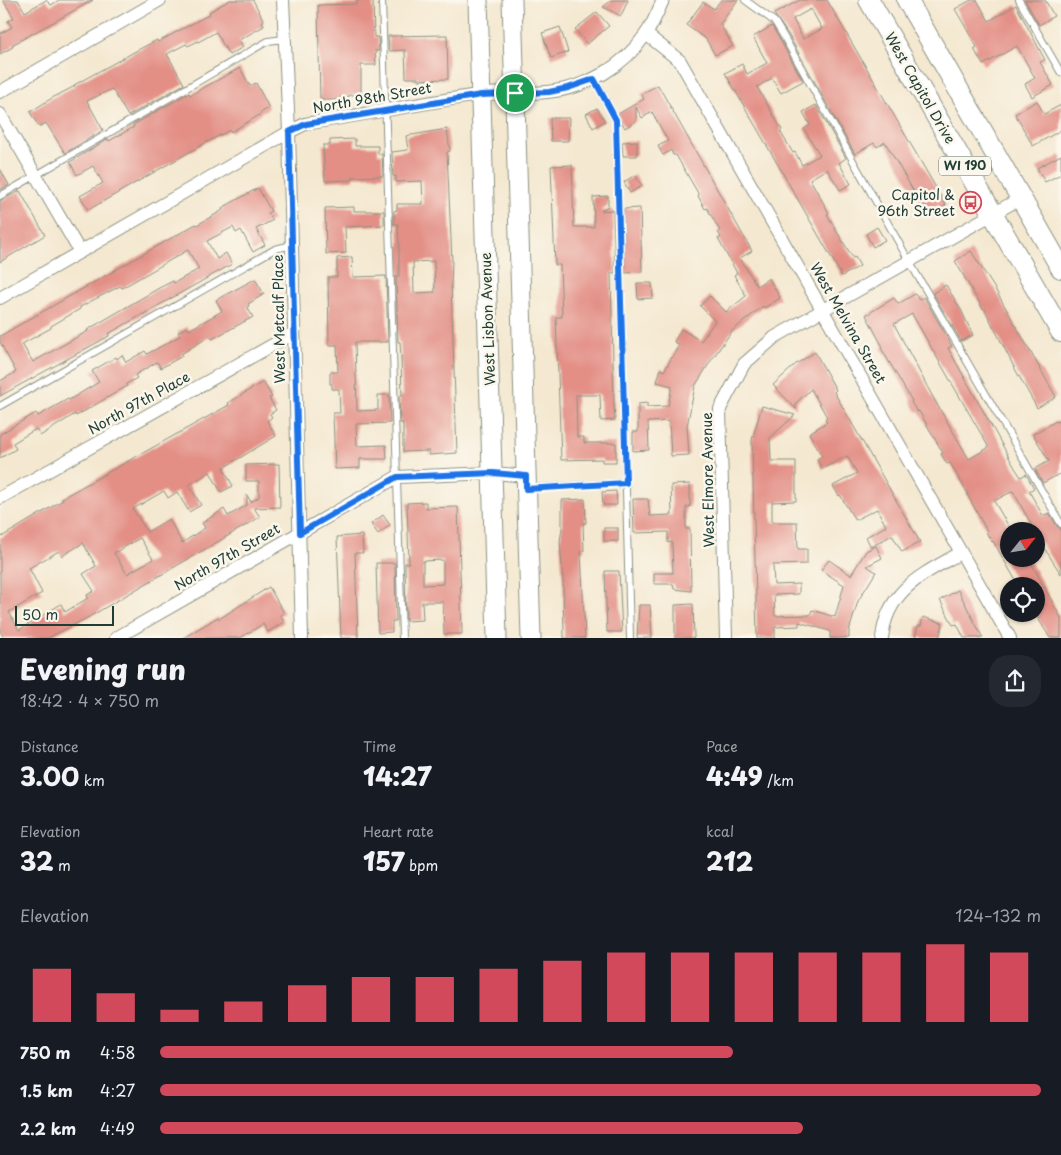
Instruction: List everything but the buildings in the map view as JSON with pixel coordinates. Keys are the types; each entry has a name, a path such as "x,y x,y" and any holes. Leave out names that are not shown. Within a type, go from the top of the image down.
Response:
{"main road":[{"name":"West Lisbon Avenue","path":"478,0 498,638"},
{"path":"512,0 531,638"},
{"name":"West Capitol Drive","path":"869,0 1061,332"},
{"name":"WI 190","path":"907,0 1061,268"}],"street":[{"path":"0,92 160,0"},
{"name":"West Metcalf Place","path":"283,0 289,132 302,638"},
{"name":"North 98th Street","path":"0,298 306,124 481,95 549,92 594,79 610,70 646,34 663,0"},
{"name":"West Melvina Street","path":"646,34 680,61 1010,638"},
{"path":"0,114 80,252"},
{"name":"West Elmore Avenue","path":"726,638 720,408 744,364 775,337 1021,198"},
{"name":"North 97th Place","path":"0,498 294,333"},
{"name":"North 97th Street","path":"116,638 397,477 493,473 526,482"},
{"path":"882,638 883,628 890,609 903,590 920,575 960,553"}],"lane":[{"path":"382,0 402,638"},
{"path":"745,0 775,22 784,36 909,261 1061,524"},
{"path":"1020,0 1061,73"},
{"path":"0,196 268,41 284,39"},
{"path":"594,79 616,120 630,638"},
{"path":"0,406 274,249 292,245"},
{"path":"526,482 626,483"}],"place":[{"name":"Capitol & 96th Street","path":"971,203"}],"route":[{"path":"594,79 616,120 626,483 526,489 526,476 493,473 397,477 300,533 289,132 306,124 481,95 515,93 549,92 594,79"}]}
